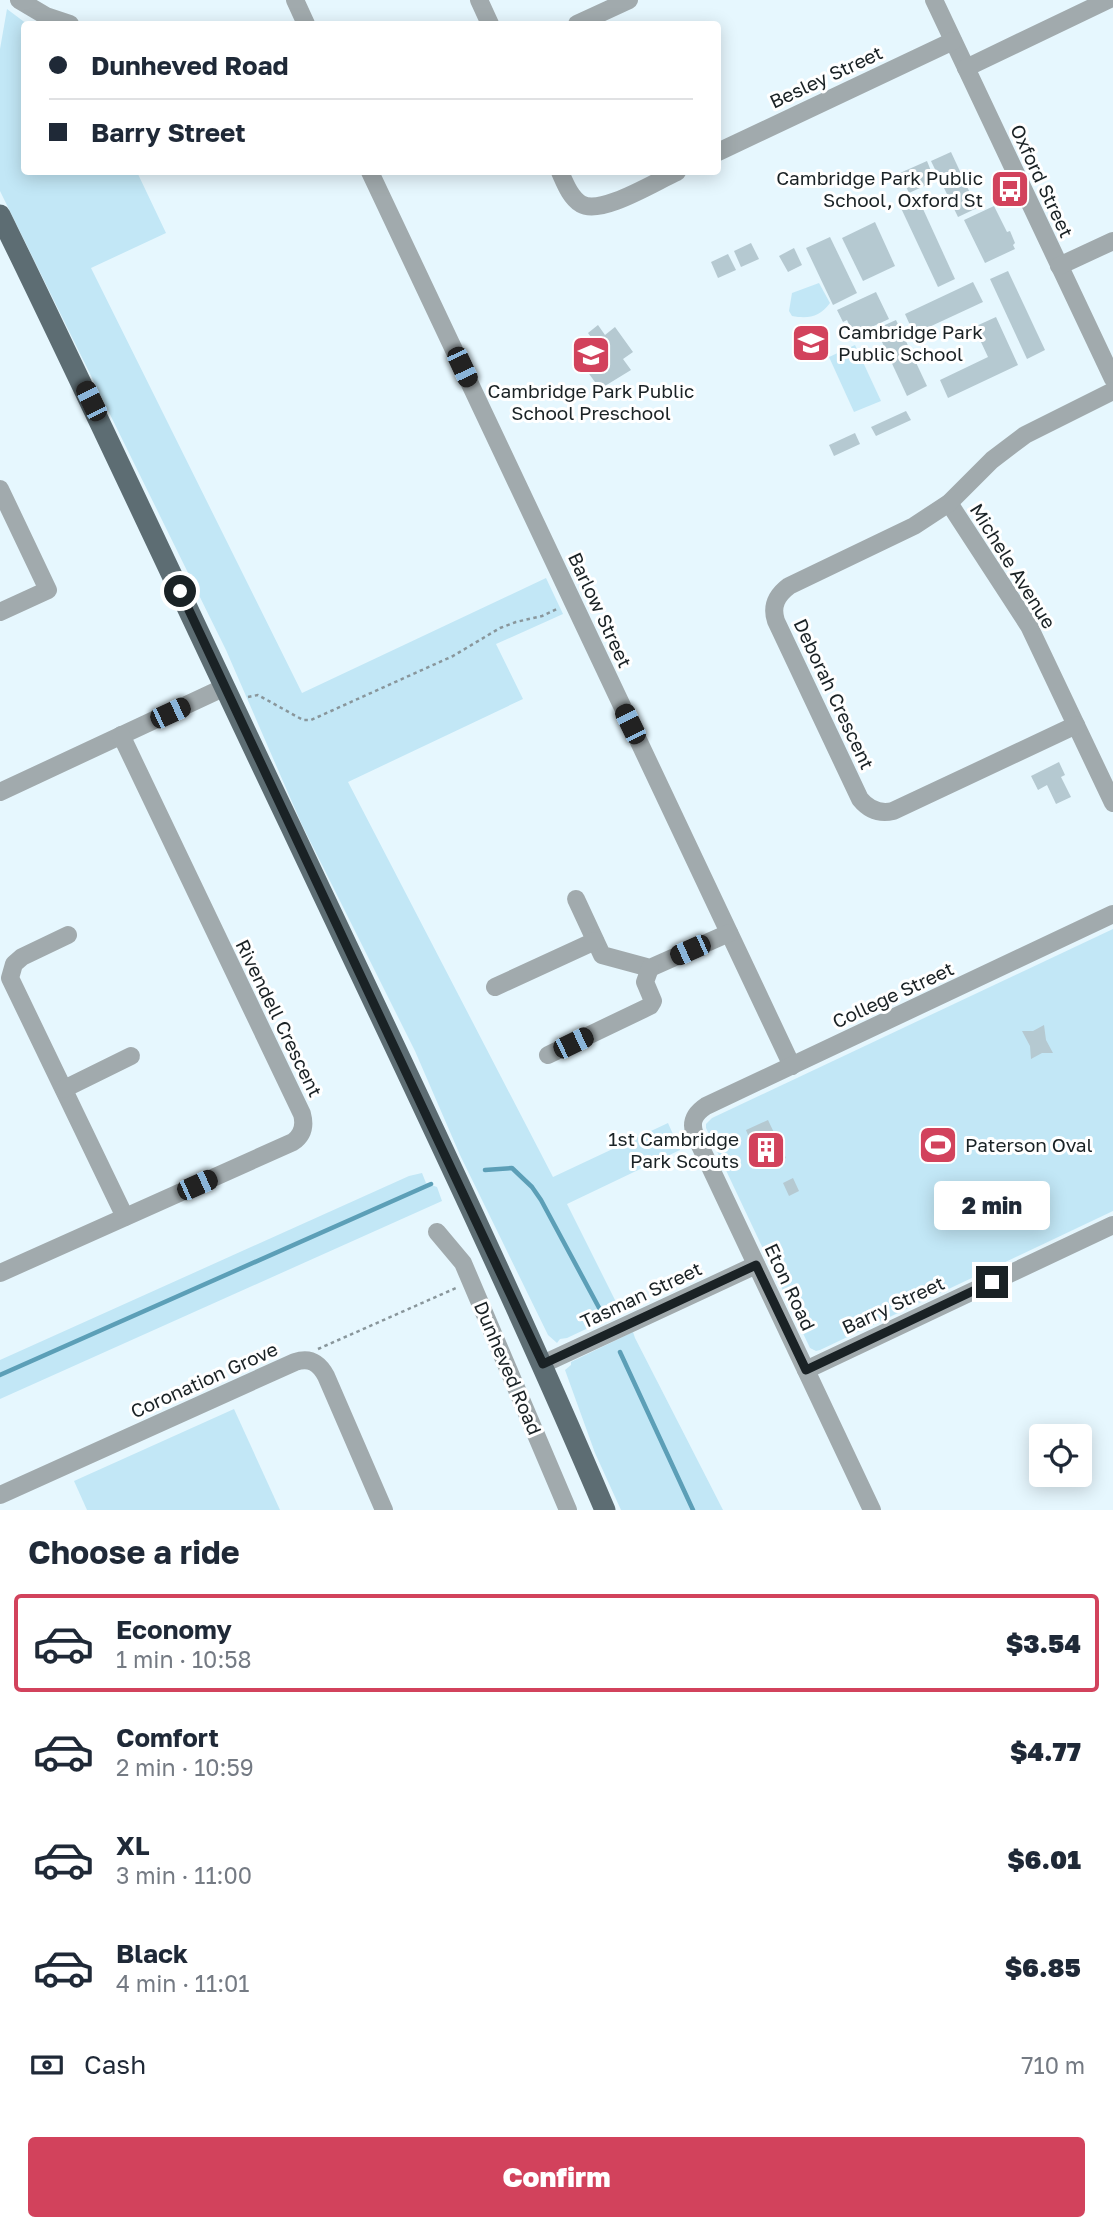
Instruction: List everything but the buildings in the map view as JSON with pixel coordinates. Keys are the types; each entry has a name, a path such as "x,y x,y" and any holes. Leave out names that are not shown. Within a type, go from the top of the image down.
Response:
{"main road":[{"name":"Dunheved Road","path":"0,215 102,424 543,1364 605,1510"}],"street":[{"path":"19,0 46,16 61,21"},
{"path":"295,0 305,21"},
{"path":"479,0 489,21"},
{"path":"584,21 629,0"},
{"name":"Oxford Street","path":"934,0 1113,379"},
{"path":"966,68 1108,0"},
{"name":"Besley Street","path":"721,151 953,41"},
{"name":"Barlow Street","path":"371,175 792,1066"},
{"path":"562,175 573,196 584,206 592,208 607,205 671,175"},
{"path":"1059,266 1113,241"},
{"name":"Deborah Crescent","path":"1076,725 889,812 871,809 860,799 776,621 774,606 789,586 892,538 949,503 1014,442 1038,427 1113,391"},
{"path":"0,488 48,590 0,612"},
{"name":"Michele Avenue","path":"949,503 1024,618 1113,803"},
{"path":"0,792 225,687"},
{"name":"Rivendell Crescent","path":"0,1273 293,1142 301,1135 304,1123 121,735"},
{"path":"576,899 600,953 605,957 650,968 729,933"},
{"name":"College Street","path":"694,1118 706,1107 1113,914"},
{"path":"68,934 22,957 14,964 10,978 125,1217"},
{"path":"495,987 595,942"},
{"path":"548,1055 650,1006 653,1001 645,982 650,968"},
{"path":"64,1089 131,1056"},
{"name":"Eton Road","path":"694,1118 692,1123 695,1135 872,1510"},
{"name":"Barry Street","path":"806,1370 1113,1225"},
{"name":"Dunheved Road","path":"437,1232 463,1263 568,1510"},
{"name":"Tasman Street","path":"543,1364 756,1265"},
{"name":"Coronation Grove","path":"0,1495 295,1362 306,1360 320,1366 326,1376 384,1510"}],"path":[{"path":"248,697 261,696 303,720 311,720 453,656 500,628 542,616 572,601"},
{"path":"315,1353 464,1285"}],"shaded area":[{"path":"7,9 23,21 21,175 138,175 166,233 91,268 302,693 546,578 563,614 496,644 523,699 348,782 553,1177 668,1123 680,1150 567,1204 621,1312 610,1318 605,1310 598,1313 601,1322 560,1339 557,1343 548,1335 460,1155 415,1051 302,825 226,650 0,191 0,49"},
{"path":"819,283 830,303 813,316 792,316 789,311 792,293"},
{"path":"855,345 881,401 854,412 829,357"},
{"path":"1113,929 1113,1211 820,1350 810,1348 706,1124 712,1118"},
{"path":"422,1173 426,1183 437,1187 442,1201 0,1399 0,1360 409,1176"},
{"path":"633,1332 723,1510 621,1510 595,1453 565,1370 571,1362"},
{"path":"234,1409 280,1510 87,1510 74,1481"}],"waterway":[{"path":"485,1170 512,1168 532,1187 604,1317"},
{"path":"0,1375 431,1184"},
{"path":"620,1352 693,1510"}],"place":[{"name":"Cambridge Park Public School, Oxford St","path":"1010,189"},
{"name":"Cambridge Park Public School","path":"811,343"},
{"name":"Cambridge Park Public School Preschool","path":"591,355"},
{"name":"Paterson Oval","path":"938,1145"},
{"name":"1st Cambridge Park Scouts","path":"766,1150"}],"route":[{"path":"180,591 543,1364 756,1265 806,1370 992,1282"}]}
